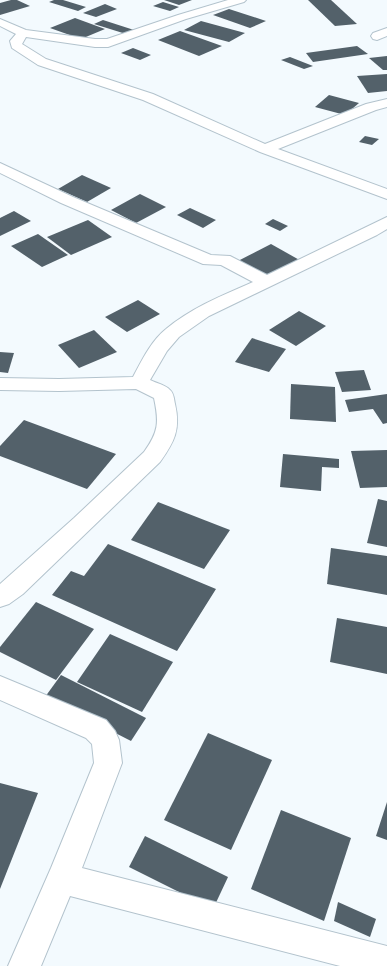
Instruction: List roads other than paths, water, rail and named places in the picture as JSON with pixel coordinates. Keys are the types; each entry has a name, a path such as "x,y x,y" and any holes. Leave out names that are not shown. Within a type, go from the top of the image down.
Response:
{"street":[{"path":"0,22 23,33 95,43 108,43 182,17 240,0"},
{"path":"23,33 16,41 16,45 42,62 148,97 265,149 387,194"},
{"path":"265,149 371,107 387,103"},
{"path":"0,168 74,203 209,260 224,260 267,282"},
{"path":"139,383 159,348 172,333 203,312 371,232 387,222"},
{"path":"0,384 59,385 139,383 163,394 168,417 164,440 152,457 14,587 0,597"},
{"path":"0,688 96,729 105,740 108,762 62,878 24,966"},
{"path":"62,878 387,962"}]}
